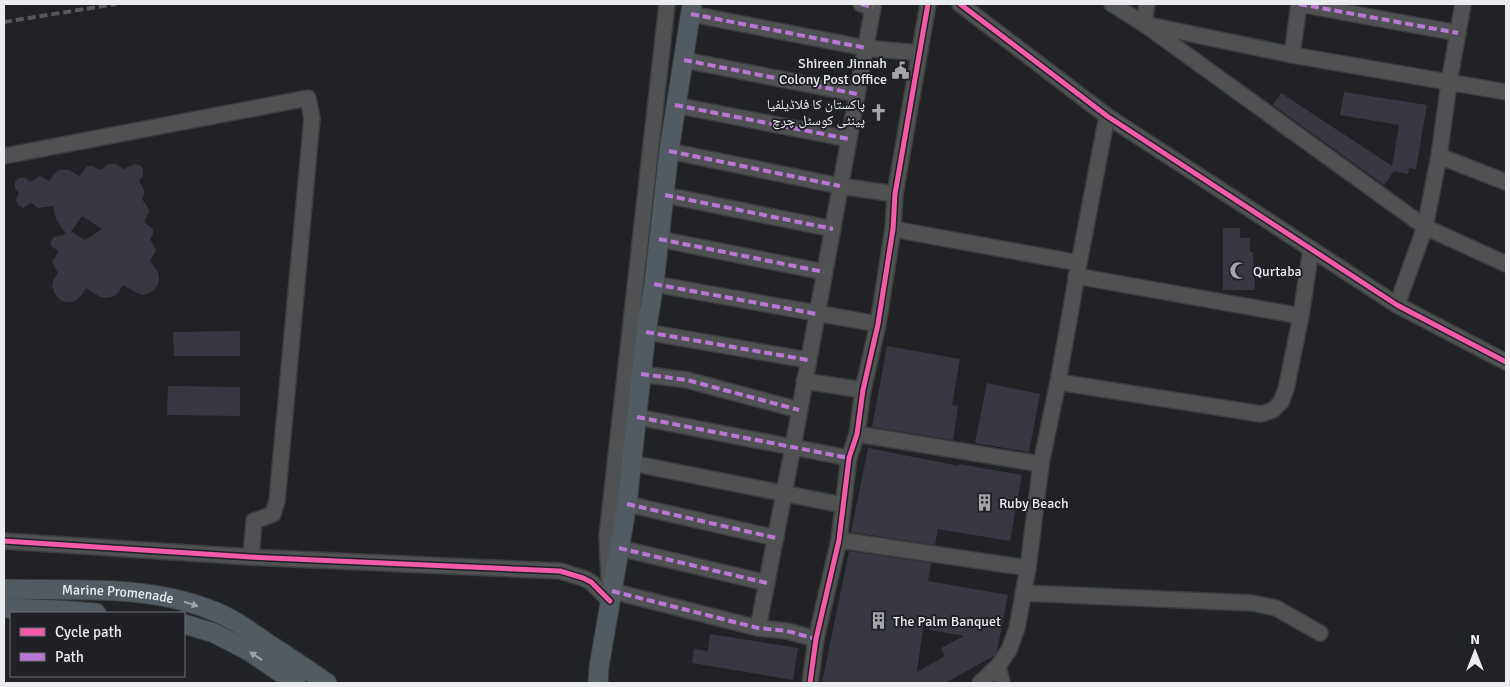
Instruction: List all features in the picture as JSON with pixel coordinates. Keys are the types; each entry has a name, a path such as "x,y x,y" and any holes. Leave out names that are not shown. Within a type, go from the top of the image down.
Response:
{"main road":[{"path":"598,683 627,504 646,332 654,284 675,105 692,9"},
{"name":"Marine Promenade","path":"4,589 126,591 186,602 212,610 240,624 327,683"},
{"name":"Marine Promenade","path":"4,608 83,612"},
{"name":"Marine Promenade","path":"185,624 214,634 249,651 296,683"}],"street":[{"path":"612,596 608,536 667,4"},
{"path":"758,628 873,6 860,4"},
{"path":"810,683 816,638 839,540 849,458 857,434 863,390 878,324 892,229 895,194 928,4"},
{"path":"960,4 1107,116 1397,305 1506,362"},
{"path":"1112,4 1144,24 1425,227 1506,264"},
{"path":"1144,24 1148,4"},
{"path":"1292,55 1299,4 1458,33"},
{"path":"1397,305 1425,227 1439,156 1463,4"},
{"path":"692,9 866,48 919,53"},
{"path":"1144,24 1292,55 1506,92"},
{"path":"684,60 857,94"},
{"path":"4,156 308,98 312,118 277,501 273,514 254,521 251,557"},
{"path":"675,105 849,139"},
{"path":"980,683 998,666 1009,650 1017,628 1028,568 1041,464 1107,116"},
{"path":"669,151 840,186 895,194"},
{"path":"1439,156 1506,182"},
{"path":"664,195 832,229"},
{"path":"892,229 1077,270 1301,316"},
{"path":"659,240 824,272"},
{"path":"1058,382 1261,414 1273,410 1281,402 1286,389 1301,316 1311,249"},
{"path":"654,284 878,324"},
{"path":"646,332 808,360"},
{"path":"642,374 687,380 799,410"},
{"path":"804,381 863,390"},
{"path":"637,417 849,458"},
{"path":"857,434 1041,464"},
{"path":"631,463 843,505"},
{"path":"627,504 776,538"},
{"path":"839,540 1028,568"},
{"path":"4,541 251,557 560,570 583,578 612,596 758,628 787,631 816,638"},
{"path":"619,548 767,583"},
{"path":"1023,593 1252,603 1276,608 1320,633"},
{"path":"998,666 1002,683"}],"building":[{"path":"1344,92 1427,105 1416,169 1409,168 1408,174 1394,171 1384,185 1273,105 1281,93 1392,166 1399,125 1340,115"},
{"path":"109,164 116,164 124,169 135,164 143,169 143,176 139,181 145,192 142,199 149,212 144,222 153,229 150,239 156,250 150,261 158,272 158,285 154,290 143,295 123,285 118,293 106,298 100,297 86,288 75,301 62,301 57,297 52,285 58,273 52,262 59,251 52,247 50,243 54,237 66,234 56,219 53,206 38,208 31,203 23,208 18,205 16,200 19,193 15,188 15,182 19,178 25,178 30,182 40,176 49,181 59,170 69,170 79,176 87,166 93,166 100,170","holes":["82,216 102,229 85,240 72,232 70,233"]},
{"name":"Qurtaba","path":"1223,228 1240,228 1240,238 1250,238 1250,252 1253,252 1255,290 1223,290"},
{"path":"240,331 240,356 174,356 173,332"},
{"path":"887,346 960,359 952,405 958,406 953,440 872,427"},
{"path":"987,383 1040,394 1029,452 975,443"},
{"path":"168,386 240,387 240,416 167,415"},
{"path":"868,448 959,466 959,464 1022,475 1010,541 938,529 935,545 851,532"},
{"name":"The Palm Banquet","path":"849,551 931,563 928,581 1008,595 997,651 994,656 945,683 822,683","holes":["924,620 930,630 964,636 941,648 945,656 917,672"]},
{"path":"710,634 798,648 793,680 692,663 694,649 708,651"}],"railway":[{"path":"4,22 116,4"}],"marked path":[{"path":"861,4 873,7"},
{"path":"1299,4 1458,33"},
{"path":"691,14 866,48"},
{"path":"684,60 857,94"},
{"path":"675,105 849,139"},
{"path":"669,151 840,186"},
{"path":"665,195 833,229"},
{"path":"659,239 824,272"},
{"path":"654,284 817,314"},
{"path":"646,332 808,360"},
{"path":"641,374 687,380 799,410"},
{"path":"637,417 849,458"},
{"path":"627,504 776,538"},
{"path":"619,548 767,583"},
{"path":"612,591 758,628 787,631 816,639"}],"cycle path":[{"path":"810,683 816,639 839,540 849,458 857,434 863,390 878,324 893,229 895,194 928,4"},
{"path":"960,4 1107,116 1397,305 1506,362"},
{"path":"4,541 251,557 560,571 591,582 610,601"}],"place":[{"name":"Shireen Jinnah Colony Post Office","path":"901,71"},
{"name":"پاکستان کا فلاڈیلفیا پینٹی کوسٹل چرچ","path":"879,112"},
{"name":"Qurtaba","path":"1239,271"},
{"name":"Ruby Beach","path":"985,503"},
{"name":"The Palm Banquet","path":"879,621"}]}
